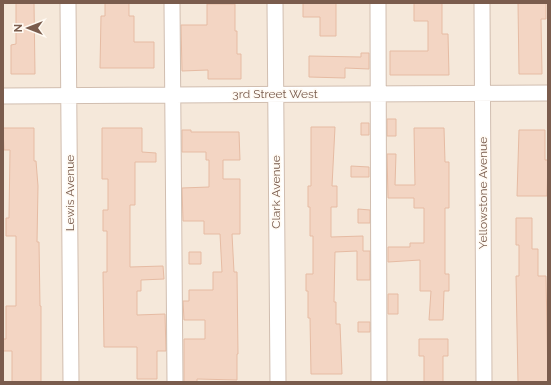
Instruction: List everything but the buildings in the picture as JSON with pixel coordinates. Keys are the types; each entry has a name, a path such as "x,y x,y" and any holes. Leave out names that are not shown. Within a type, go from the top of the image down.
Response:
{"street":[{"name":"Lewis Avenue","path":"68,3 71,382"},
{"path":"172,3 175,382"},
{"name":"Clark Avenue","path":"275,3 278,382"},
{"path":"378,3 379,382"},
{"name":"Yellowstone Avenue","path":"482,3 484,382"},
{"name":"3rd Street West","path":"3,96 548,93"}],"shaded area":[{"path":"3,3 548,3 548,382 3,382"}]}
